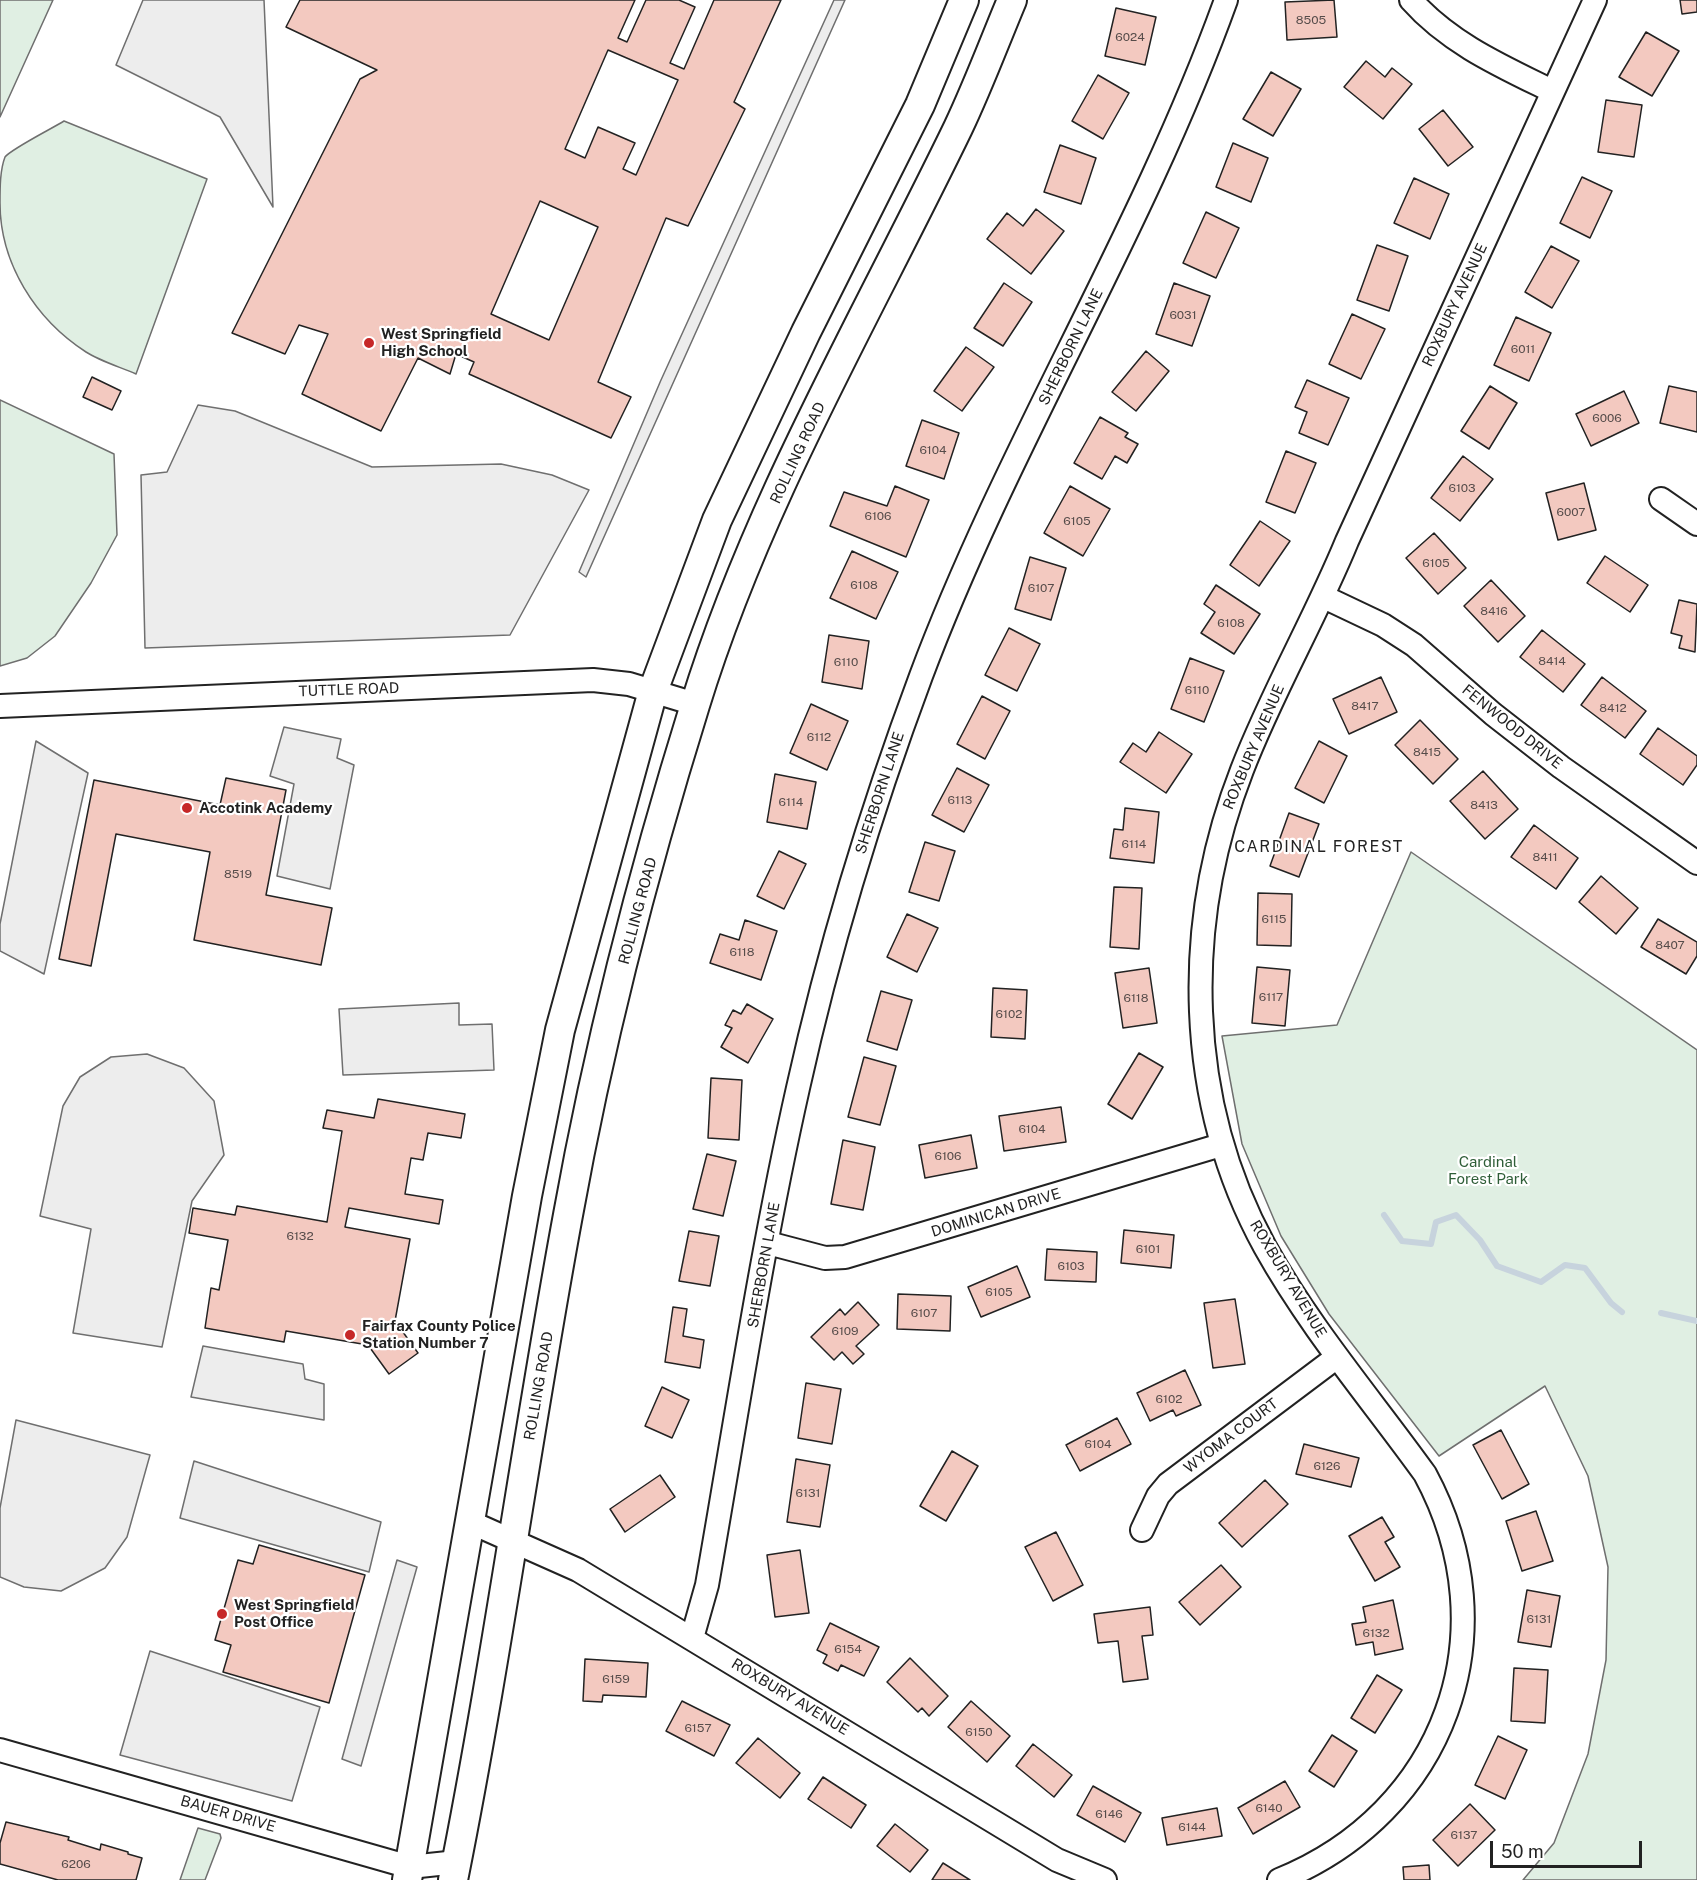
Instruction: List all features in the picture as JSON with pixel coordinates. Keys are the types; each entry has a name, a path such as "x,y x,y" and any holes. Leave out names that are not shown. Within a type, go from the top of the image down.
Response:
{"main road":[{"path":"409,1874 527,1196 560,1030 606,853 653,691 717,520 806,332 920,105 964,0"},
{"name":"ROLLING ROAD","path":"455,1871 568,1213 603,1046 649,865 695,704 758,538 845,351 960,124 1012,0"}],"street":[{"name":"SHERBORN LANE","path":"692,1638 706,1585 798,1091 823,983 854,873 912,700 994,501 1093,305 1161,158 1226,0"},
{"path":"1411,0 1459,42 1552,91"},
{"name":"ROXBURY AVENUE","path":"1279,1880 1309,1874 1371,1825 1396,1800 1417,1772 1450,1706 1459,1668 1463,1634 1459,1563 1450,1529 1425,1474 1306,1314 1266,1247 1221,1145 1209,1087 1200,1010 1201,943 1210,878 1224,821 1242,769 1300,641 1324,597 1351,530 1595,0"},
{"path":"1661,499 1697,524"},
{"name":"FENWOOD DRIVE","path":"1324,597 1383,625 1414,645 1493,714 1561,767 1697,863"},
{"name":"TUTTLE ROAD","path":"0,706 593,680 629,684 695,704"},
{"name":"DOMINICAN DRIVE","path":"768,1243 825,1258 845,1257 1221,1145"},
{"name":"WYOMA COURT","path":"1142,1530 1158,1496 1168,1484 1337,1357"},
{"name":"ROXBURY AVENUE","path":"470,1522 578,1570 1057,1860 1105,1880"},
{"name":"BAUER DRIVE","path":"0,1750 409,1874 455,1871"}],"green space":[{"path":"0,0 53,0 0,117"},
{"path":"64,121 207,179 136,374 86,352 51,323 24,288 6,247 0,203 1,173 5,157"},
{"path":"0,400 114,454 117,535 91,583 55,636 27,658 0,666"},
{"name":"Cardinal Forest Park","path":"1411,852 1697,1050 1697,1880 1523,1880 1554,1843 1588,1754 1606,1660 1608,1567 1588,1476 1545,1386 1439,1456 1329,1314 1281,1236 1242,1144 1222,1036 1337,1025"},
{"path":"198,1828 220,1834 221,1838 205,1880 180,1880"}],"shaded area":[{"path":"143,0 264,0 273,207 220,117 116,65"},
{"path":"834,0 845,0 586,577 579,572 661,380"},
{"path":"198,405 235,411 372,467 501,464 552,475 589,490 510,635 145,648 141,475 167,472"},
{"path":"284,727 341,739 337,758 354,765 330,889 277,876 294,784 270,776"},
{"path":"36,741 88,773 44,974 0,951 0,924"},
{"path":"459,1003 459,1025 492,1024 494,1070 343,1075 339,1009"},
{"path":"147,1054 184,1068 214,1101 224,1155 192,1201 162,1347 73,1333 91,1229 40,1216 63,1106 80,1077 111,1057"},
{"path":"203,1346 303,1364 305,1379 324,1384 324,1420 191,1397"},
{"path":"16,1420 150,1455 127,1537 105,1568 61,1591 24,1587 0,1577 0,1508"},
{"path":"194,1461 381,1522 369,1572 180,1518"},
{"path":"397,1560 417,1567 361,1766 342,1759"},
{"path":"150,1651 320,1707 292,1801 120,1755"}],"building":[{"path":"300,0 635,0 618,38 627,42 646,0 679,0 695,7 670,63 684,69 714,0 781,0 734,102 745,109 688,226 666,218 598,382 631,397 611,438 469,374 474,362 456,354 450,374 418,358 381,431 302,394 328,334 299,325 285,354 232,333 360,79 377,70 286,27","holes":["608,50 678,80 636,175 623,169 635,143 598,127 585,158 565,149","540,201 598,227 549,340 491,314"]},
{"path":"1334,0 1337,37 1287,40 1285,2"},
{"path":"1680,0 1697,0 1697,12 1682,14"},
{"path":"1116,8 1156,17 1145,65 1105,56"},
{"path":"1646,32 1679,51 1652,96 1619,77"},
{"path":"1366,61 1385,77 1392,68 1412,84 1383,119 1344,87"},
{"path":"1271,72 1301,89 1273,136 1243,119"},
{"path":"1098,75 1129,93 1103,139 1072,121"},
{"path":"1606,100 1642,105 1634,157 1598,152"},
{"path":"1443,110 1473,147 1448,166 1419,129"},
{"path":"1233,143 1268,158 1251,202 1216,187"},
{"path":"1060,145 1096,158 1081,204 1044,192"},
{"path":"1582,177 1612,191 1590,238 1560,223"},
{"path":"1414,178 1449,194 1430,239 1394,223"},
{"path":"1036,209 1064,231 1031,274 987,239 1007,213 1023,226"},
{"path":"1206,212 1239,228 1216,278 1183,263"},
{"path":"1377,245 1408,256 1389,311 1357,300"},
{"path":"1551,246 1579,261 1552,308 1525,292"},
{"path":"1004,283 1032,302 1003,346 974,328"},
{"path":"1174,283 1210,296 1192,346 1156,334"},
{"path":"1352,314 1385,329 1361,379 1329,364"},
{"path":"1516,317 1551,333 1529,381 1494,365"},
{"path":"966,347 994,367 962,411 934,391"},
{"path":"1146,351 1169,371 1136,411 1112,392"},
{"path":"92,377 121,391 112,410 83,397"},
{"path":"1307,380 1349,398 1328,445 1299,433 1307,412 1295,407"},
{"path":"1490,386 1517,403 1489,449 1461,431"},
{"path":"1669,386 1697,392 1697,432 1660,423"},
{"path":"1624,391 1639,423 1591,446 1576,414"},
{"path":"1100,417 1128,433 1125,437 1138,444 1127,463 1115,456 1102,479 1074,463"},
{"path":"922,420 959,433 944,479 906,466"},
{"path":"1286,451 1316,463 1295,513 1266,502"},
{"path":"1463,456 1493,479 1460,521 1431,498"},
{"path":"1584,483 1596,530 1558,540 1546,493"},
{"path":"895,486 929,500 906,557 830,526 844,492 887,506"},
{"path":"1070,486 1110,509 1083,556 1044,533"},
{"path":"1260,521 1290,541 1259,586 1230,565"},
{"path":"1434,533 1466,568 1438,594 1406,558"},
{"path":"852,551 898,572 876,619 830,598"},
{"path":"1605,556 1648,585 1630,612 1587,583"},
{"path":"1030,557 1066,568 1051,620 1015,609"},
{"path":"1491,580 1525,616 1498,642 1464,606"},
{"path":"1216,585 1260,614 1234,654 1201,633 1215,612 1204,604"},
{"path":"1679,600 1697,604 1695,652 1679,648 1682,636 1671,633"},
{"path":"1009,628 1040,644 1017,691 985,675"},
{"path":"1542,630 1585,664 1563,692 1520,657"},
{"path":"829,635 869,641 862,689 822,682"},
{"path":"1190,658 1224,671 1204,722 1171,709"},
{"path":"1381,677 1397,712 1349,734 1333,699"},
{"path":"1602,677 1646,711 1625,738 1581,705"},
{"path":"982,696 1010,711 985,759 957,744"},
{"path":"811,704 848,721 827,770 790,753"},
{"path":"1420,720 1458,759 1433,784 1395,745"},
{"path":"1658,728 1697,756 1697,765 1683,785 1640,754"},
{"path":"1159,732 1192,754 1166,793 1120,762 1133,743 1146,752"},
{"path":"1319,741 1347,756 1324,803 1295,788"},
{"path":"957,768 989,785 964,832 932,815"},
{"path":"1483,771 1518,809 1485,839 1450,801"},
{"path":"775,774 816,782 807,829 767,822"},
{"name":"Accotink Academy","path":"226,778 286,790 266,895 332,908 321,965 194,940 210,852 116,834 91,966 59,959 94,780 220,805"},
{"path":"1125,808 1159,812 1154,863 1110,858 1114,829 1123,830"},
{"path":"1289,813 1319,824 1299,877 1270,866"},
{"path":"1534,825 1578,858 1556,889 1511,857"},
{"path":"925,842 955,851 939,901 909,892"},
{"path":"779,851 806,864 784,909 757,896"},
{"path":"1601,876 1638,908 1616,934 1579,902"},
{"path":"1114,887 1142,888 1139,949 1110,947"},
{"path":"1258,893 1292,894 1291,946 1257,945"},
{"path":"907,914 938,928 917,972 887,957"},
{"path":"1658,919 1697,942 1697,956 1686,974 1641,947"},
{"path":"745,920 777,931 761,980 710,963 720,934 739,940"},
{"path":"1257,967 1290,970 1285,1026 1252,1023"},
{"path":"1149,968 1157,1023 1123,1028 1115,973"},
{"path":"993,988 1027,990 1025,1039 991,1037"},
{"path":"881,991 912,1000 897,1050 867,1041"},
{"path":"747,1004 773,1019 748,1063 721,1047 732,1028 725,1025 733,1010 741,1014"},
{"path":"1139,1053 1163,1067 1132,1119 1108,1104"},
{"path":"864,1057 896,1066 880,1125 848,1117"},
{"path":"711,1078 742,1080 739,1140 708,1138"},
{"path":"378,1099 465,1114 461,1138 428,1133 423,1160 411,1158 405,1194 443,1200 439,1224 349,1208 345,1227 410,1239 395,1321 418,1353 389,1374 368,1345 286,1331 284,1342 205,1328 211,1288 219,1290 228,1240 189,1233 193,1208 235,1215 237,1206 327,1222 342,1131 323,1128 327,1110 374,1118"},
{"path":"1061,1107 1066,1142 1004,1151 999,1116"},
{"path":"971,1135 977,1168 925,1178 919,1145"},
{"path":"843,1140 875,1147 863,1210 831,1204"},
{"path":"707,1154 736,1161 723,1216 693,1209"},
{"path":"1124,1230 1174,1235 1171,1268 1121,1263"},
{"path":"689,1231 719,1236 710,1286 679,1281"},
{"path":"1047,1249 1097,1252 1096,1282 1045,1280"},
{"path":"1017,1266 1030,1297 981,1317 968,1287"},
{"path":"898,1294 951,1296 950,1331 897,1329"},
{"path":"1235,1299 1245,1364 1213,1368 1204,1303"},
{"path":"858,1302 879,1325 856,1346 864,1354 853,1364 842,1352 834,1360 811,1337 840,1309 845,1315"},
{"path":"673,1307 687,1309 683,1336 704,1340 700,1368 665,1362"},
{"path":"1185,1370 1201,1405 1176,1416 1173,1410 1150,1421 1137,1393"},
{"path":"806,1383 841,1389 832,1444 798,1438"},
{"path":"662,1387 689,1400 672,1438 645,1426"},
{"path":"1117,1418 1131,1444 1080,1471 1066,1445"},
{"path":"1501,1430 1529,1484 1502,1499 1473,1445"},
{"path":"1304,1444 1359,1458 1351,1487 1296,1474"},
{"path":"952,1451 978,1466 946,1521 920,1506"},
{"path":"796,1459 830,1465 820,1527 787,1522"},
{"path":"660,1475 675,1497 625,1532 610,1509"},
{"path":"1265,1480 1288,1504 1242,1547 1219,1523"},
{"path":"1536,1511 1553,1561 1522,1571 1506,1521"},
{"path":"1382,1517 1394,1537 1385,1542 1400,1567 1375,1581 1349,1536"},
{"path":"1056,1532 1083,1585 1053,1601 1025,1547"},
{"path":"259,1545 365,1575 329,1703 223,1672 231,1645 215,1640 238,1560 253,1564"},
{"path":"800,1550 809,1613 775,1617 767,1555"},
{"path":"1221,1565 1241,1587 1200,1625 1179,1602"},
{"path":"1527,1590 1560,1596 1551,1647 1518,1642"},
{"path":"1393,1600 1403,1649 1375,1655 1373,1642 1356,1645 1352,1624 1366,1622 1363,1607"},
{"path":"1150,1607 1153,1635 1142,1636 1148,1679 1123,1682 1118,1641 1098,1643 1094,1614"},
{"path":"830,1623 879,1647 864,1676 841,1665 838,1671 823,1663 827,1655 817,1650"},
{"path":"910,1658 948,1696 929,1716 922,1708 918,1712 887,1682"},
{"path":"585,1659 648,1663 646,1697 603,1695 602,1702 583,1701"},
{"path":"1514,1668 1548,1670 1545,1723 1511,1721"},
{"path":"1377,1675 1402,1690 1375,1733 1351,1718"},
{"path":"682,1701 730,1725 714,1756 666,1731"},
{"path":"971,1701 1010,1736 987,1762 948,1727"},
{"path":"1332,1735 1357,1751 1334,1787 1309,1771"},
{"path":"1498,1736 1527,1750 1505,1799 1475,1785"},
{"path":"758,1738 800,1773 780,1798 736,1763"},
{"path":"1033,1744 1072,1775 1054,1797 1016,1766"},
{"path":"823,1777 866,1805 851,1828 808,1799"},
{"path":"1285,1781 1300,1807 1253,1834 1238,1808"},
{"path":"1093,1786 1141,1813 1125,1842 1077,1815"},
{"path":"1470,1804 1495,1830 1458,1866 1433,1840"},
{"path":"1217,1808 1222,1836 1167,1845 1162,1818"},
{"path":"6,1822 69,1837 68,1840 100,1850 101,1844 142,1858 136,1880 58,1880 0,1864 0,1843"},
{"path":"895,1824 928,1850 910,1872 877,1846"},
{"path":"943,1863 970,1880 932,1880"},
{"path":"1429,1865 1430,1880 1404,1880 1403,1867"}],"waterway":[{"path":"1384,1215 1402,1241 1431,1244 1436,1222 1456,1215 1480,1240 1497,1266 1541,1282 1565,1265 1585,1268 1611,1303 1622,1312"},
{"path":"1661,1313 1697,1321"}],"place":[{"name":"West Springfield High School","path":"369,343"},
{"name":"Accotink Academy","path":"187,808"},
{"name":"Fairfax County Police Station Number 7","path":"350,1335"},
{"name":"West Springfield Post Office","path":"222,1614"}],"district":[{"name":"CARDINAL FOREST","path":"1319,847"}]}
